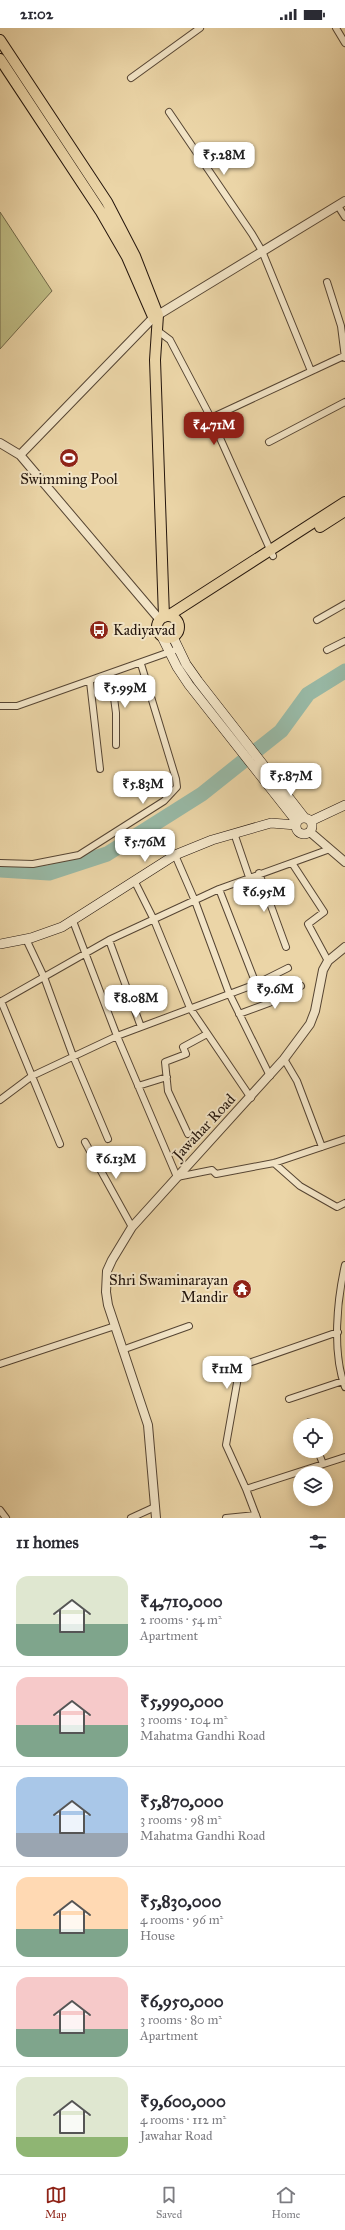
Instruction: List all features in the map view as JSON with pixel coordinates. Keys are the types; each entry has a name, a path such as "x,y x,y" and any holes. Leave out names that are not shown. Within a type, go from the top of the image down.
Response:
{"main road":[{"path":"0,40 107,202 135,256 156,316 158,329 155,360 167,618"},
{"path":"0,59 101,212 127,257 156,316"},
{"path":"302,821 297,830 301,833 310,832 312,828 302,821 169,653 157,628 167,618 212,593 272,554 345,502"},
{"path":"272,554 345,511"},
{"path":"167,618 179,627 178,631 173,637"},
{"path":"161,635 164,637 173,637"},
{"path":"173,637 194,683"},
{"path":"0,944 26,939 62,927 135,882 174,855 234,833 271,823 302,821 345,805"}],"street":[{"path":"131,78 200,28"},
{"path":"336,28 345,42"},
{"path":"169,112 262,251 311,371"},
{"path":"20,455 156,316 342,204 345,217"},
{"path":"211,418 344,357 344,342 341,326 327,282"},
{"path":"158,329 170,340 211,418 272,554"},
{"path":"269,442 345,402"},
{"path":"0,443 20,455 167,618"},
{"path":"316,620 345,604"},
{"path":"327,650 345,641"},
{"path":"0,706 17,706 141,664 178,649"},
{"path":"0,863 33,864 79,855 156,807 177,787 176,779 141,664"},
{"path":"111,674 116,709 116,745"},
{"path":"90,682 100,768"},
{"path":"310,832 345,862"},
{"path":"234,833 249,877"},
{"path":"60,1144 0,1002 109,940 219,889 330,849"},
{"path":"174,855 195,901 229,993 270,1076"},
{"path":"292,863 324,912 308,924 328,961 345,947"},
{"path":"260,873 286,947"},
{"path":"135,882 154,920 190,1008 251,1098"},
{"path":"219,889 256,984"},
{"path":"73,921 117,1036 177,1177 212,1170 216,1174 274,1163 345,1139"},
{"path":"26,939 44,977 73,1056 108,1139"},
{"path":"109,940 140,1027"},
{"name":"Jawahar Road","path":"156,1518 148,1425 143,1404 114,1326 106,1292 107,1271 132,1227 251,1098 284,1059 310,1024 315,1011 324,970 328,961"},
{"path":"0,1100 32,1076 73,1056 117,1036 256,984 288,968"},
{"path":"239,1014 269,1004 301,986"},
{"path":"188,1134 168,1091 165,1062 186,1054 183,1047 208,1034"},
{"path":"284,1059 297,1081 322,1147"},
{"path":"138,1086 167,1077"},
{"path":"85,1142 132,1227"},
{"path":"274,1163 300,1186 337,1207 345,1203"},
{"path":"289,1399 344,1384 338,1348 338,1332 342,1310 341,1283 345,1265"},
{"path":"0,1364 114,1326"},
{"path":"122,1350 189,1326"},
{"path":"226,1518 256,1516 246,1488 226,1445 240,1366 338,1332"},
{"path":"338,1348 345,1346"},
{"path":"246,1488 345,1457"},
{"path":"321,1458 323,1464"},
{"path":"131,1518 155,1507"},
{"path":"0,1510 6,1518"}],"shaded area":[{"path":"0,212 52,291 0,349"}],"waterway":[{"path":"0,870 49,873 107,854 202,794 281,731 308,694 345,671"}],"place":[{"name":"Swimming Pool","path":"69,458"},
{"name":"Kadiyavad","path":"99,630"},
{"name":"Shri Swaminarayan Mandir","path":"242,1289"}]}
